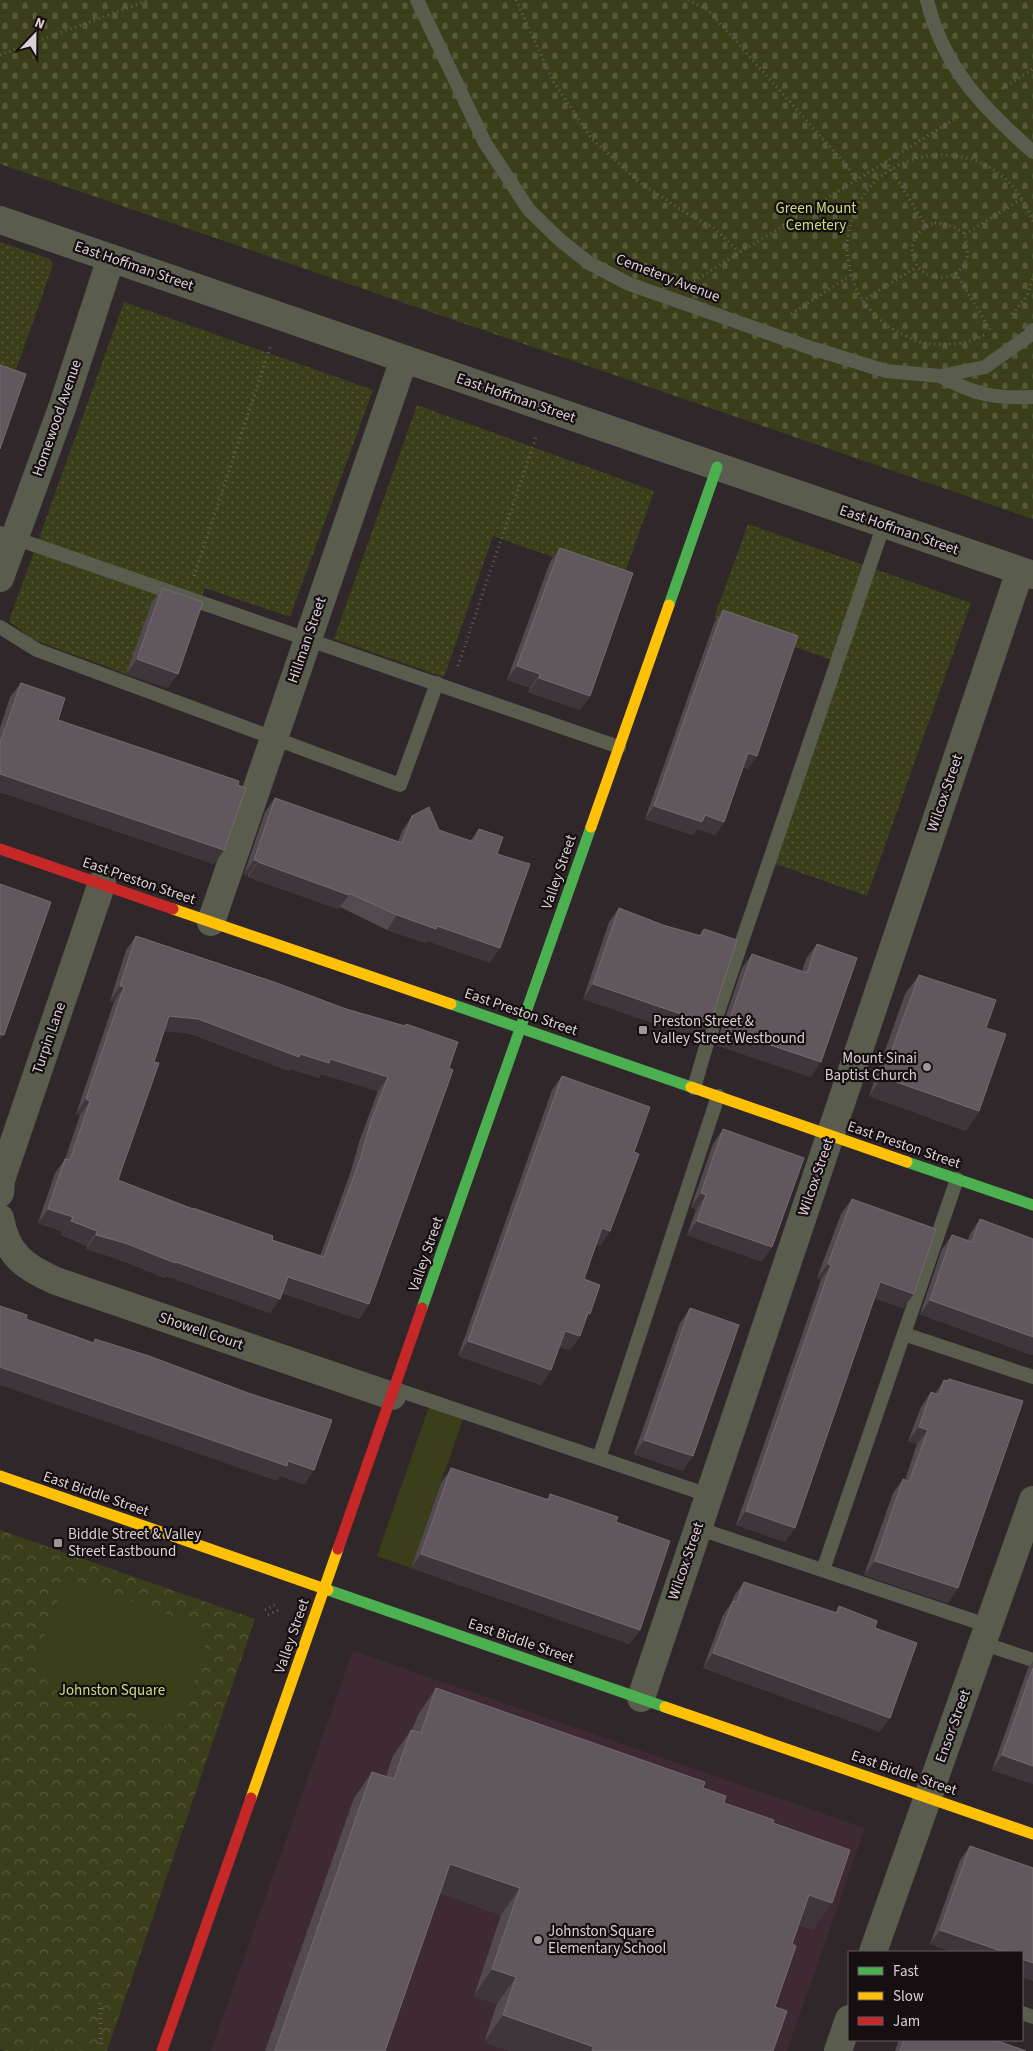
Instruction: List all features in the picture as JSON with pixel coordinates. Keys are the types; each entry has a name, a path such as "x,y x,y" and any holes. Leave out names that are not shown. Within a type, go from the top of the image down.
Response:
{"main road":[{"name":"Valley Street","path":"162,2051 717,467"},
{"name":"East Preston Street","path":"0,849 1033,1205"},
{"name":"East Biddle Street","path":"0,1476 1033,1834"}],"street":[{"name":"East Hoffman Street","path":"0,220 1026,573"},
{"name":"Homewood Avenue","path":"0,578 7,535 63,405 111,258"},
{"name":"Hillman Street","path":"211,922 404,359"},
{"name":"Wilcox Street","path":"640,1698 830,1135 1026,573"},
{"name":"Turpin Lane","path":"0,1193 2,1180 102,883"},
{"name":"Showell Court","path":"0,1218 3,1233 15,1256 31,1270 56,1281 393,1393"},
{"name":"Ensor Street","path":"873,1951 1033,1500"},
{"path":"838,2051 848,2022"}],"lane":[{"name":"Cemetery Avenue","path":"417,0 485,143 530,210 560,240 589,263 629,284 814,349 886,371 940,376 985,367 1030,335 1033,330"},
{"path":"927,0 933,25 950,62 981,103 1033,152"},
{"path":"940,376 982,395 1014,398 1033,397"},
{"path":"694,1088 705,1050 884,524"},
{"path":"7,535 619,746"},
{"path":"0,627 37,650 400,785 444,685"},
{"path":"599,1458 718,1096"},
{"path":"824,1570 957,1179"},
{"path":"904,1334 1033,1377"},
{"path":"393,1393 599,1458 708,1496"},
{"path":"697,1528 824,1570 985,1634 1033,1660"}],"path":[{"path":"0,56 149,0"},
{"path":"516,0 553,81 592,139 639,182 689,215 714,228 739,252"},
{"path":"688,0 708,10 848,167 855,180"},
{"path":"668,298 1033,69"},
{"path":"999,325 980,337 950,344 918,341 890,328 862,300 851,275 847,248 852,217 868,190 890,169 920,156 951,154 982,162 1008,179 1023,198 1033,222"},
{"path":"886,161 926,226"},
{"path":"965,234 1023,198"},
{"path":"944,223 965,234 967,255 964,264 956,273 942,278 933,277 924,273 917,266 913,258 914,240 926,226 944,223"},
{"path":"862,300 917,266"},
{"path":"956,273 991,331"},
{"path":"763,331 851,275"},
{"path":"1007,320 1027,296 1033,278"},
{"path":"186,597 272,342"},
{"path":"444,685 537,432"},
{"path":"265,1610 279,1603"},
{"path":"268,1615 280,1609"},
{"path":"100,2004 100,2046"}],"shaded area":[{"name":"Johnston Square Elementary School","path":"353,1651 865,1828 787,2051 211,2051"}],"green space":[{"name":"Green Mount Cemetery","path":"0,0 1033,0 1033,519 0,164"},
{"path":"0,242 50,259 53,265 12,381 0,377"},
{"path":"124,302 373,390 290,617 205,588 193,616 126,674 32,639 9,621"},
{"path":"417,405 654,491 622,581 493,536 444,677 334,639"},
{"path":"748,524 971,603 867,896 773,863 843,664 714,618"},
{"path":"429,1407 463,1419 411,1568 377,1556"},
{"name":"Johnston Square","path":"0,1530 255,1619 107,2051 5,2051 0,2049"},
{"path":"66,1577 210,1630 191,1693 167,1726 46,1682 36,1661"}],"building":[{"path":"0,365 26,374 0,449"},
{"path":"560,548 633,573 590,696 539,678 540,674 517,666"},
{"path":"162,588 203,602 178,674 137,659"},
{"path":"723,610 798,636 757,756 748,753 724,822 705,815 702,822 654,806"},
{"path":"21,683 65,698 58,720 239,781 238,785 246,788 224,850 0,774 0,743"},
{"path":"275,798 402,843 412,816 429,807 439,830 474,842 479,829 503,837 497,854 530,864 500,948 437,926 436,929 397,915 349,893 349,895 254,860"},
{"path":"0,884 51,902 4,1035 0,1034"},
{"path":"619,908 663,925 701,936 704,929 737,940 710,1024 593,984"},
{"path":"136,936 274,982 346,1009 405,1026 406,1024 458,1042 449,1068 453,1070 369,1304 288,1277 280,1299 175,1263 125,1243 96,1235 97,1231 71,1221 73,1217 48,1209 65,1159 70,1160 90,1101 86,1099 124,987 120,986","holes":["169,1016 198,1019 299,1057 300,1054 329,1063 330,1059 388,1077 324,1257 272,1240 273,1236 193,1209 118,1180 159,1063 154,1062"]},
{"path":"817,944 857,958 821,1062 726,1030 752,954 807,973"},
{"name":"Mount Sinai Baptist Church","path":"919,975 996,1000 986,1028 1006,1034 979,1111 882,1077"},
{"path":"562,1076 650,1107 634,1152 639,1154 610,1231 602,1228 584,1279 600,1285 590,1314 588,1313 580,1336 565,1331 551,1370 468,1341"},
{"path":"723,1129 804,1158 772,1247 697,1221 706,1195 701,1193"},
{"path":"852,1199 936,1229 914,1294 880,1282 795,1528 746,1511 831,1265 828,1264"},
{"path":"980,1219 1033,1239 1033,1337 930,1300 952,1235 972,1242"},
{"path":"0,1306 27,1315 26,1319 94,1343 95,1339 149,1356 251,1394 332,1420 314,1470 288,1461 287,1466 0,1367"},
{"path":"690,1308 739,1325 693,1456 644,1440"},
{"path":"949,1379 1023,1401 958,1588 875,1561 903,1479 909,1482 928,1430 919,1427 931,1392 939,1395 944,1380 948,1381"},
{"path":"451,1468 549,1500 550,1494 618,1517 616,1522 670,1541 640,1630 421,1554"},
{"path":"744,1582 837,1613 839,1606 877,1621 875,1628 917,1643 890,1718 713,1653 733,1601 737,1602"},
{"path":"1033,1668 1033,1766 1002,1755"},
{"name":"Johnston Square Elementary School","path":"436,1688 705,1782 703,1788 726,1796 724,1803 774,1820 773,1823 850,1850 832,1903 809,1895 792,1944 796,1946 775,2007 787,2011 773,2051 592,2051 594,2047 503,2015 516,1977 492,1969 520,1888 450,1864 385,2051 275,2051 372,1772 394,1779 411,1730 421,1733"},
{"path":"970,1846 1033,1868 1033,1963 1023,1959 1023,1951 1001,1951 940,1930"},
{"path":"904,2041 998,2041 1026,2051 900,2051"}],"traffic: fast":[{"path":"669,605 717,467"},
{"path":"422,1308 591,827"},
{"path":"451,1004 691,1087"},
{"path":"907,1162 1033,1205"},
{"path":"328,1590 665,1707"}],"traffic: slow":[{"path":"591,827 669,605"},
{"path":"173,909 451,1004"},
{"path":"691,1087 907,1162"},
{"path":"0,1476 328,1590"},
{"path":"251,1798 338,1549"},
{"path":"665,1707 1033,1834"}],"traffic: jam":[{"path":"0,849 173,909"},
{"path":"338,1549 422,1308"},
{"path":"162,2051 251,1798"}],"place":[{"name":"Preston Street & Valley Street Westbound","path":"643,1030"},
{"name":"Mount Sinai Baptist Church","path":"927,1067"},
{"name":"Biddle Street & Valley Street Eastbound","path":"58,1543"},
{"name":"Johnston Square Elementary School","path":"538,1940"}]}
